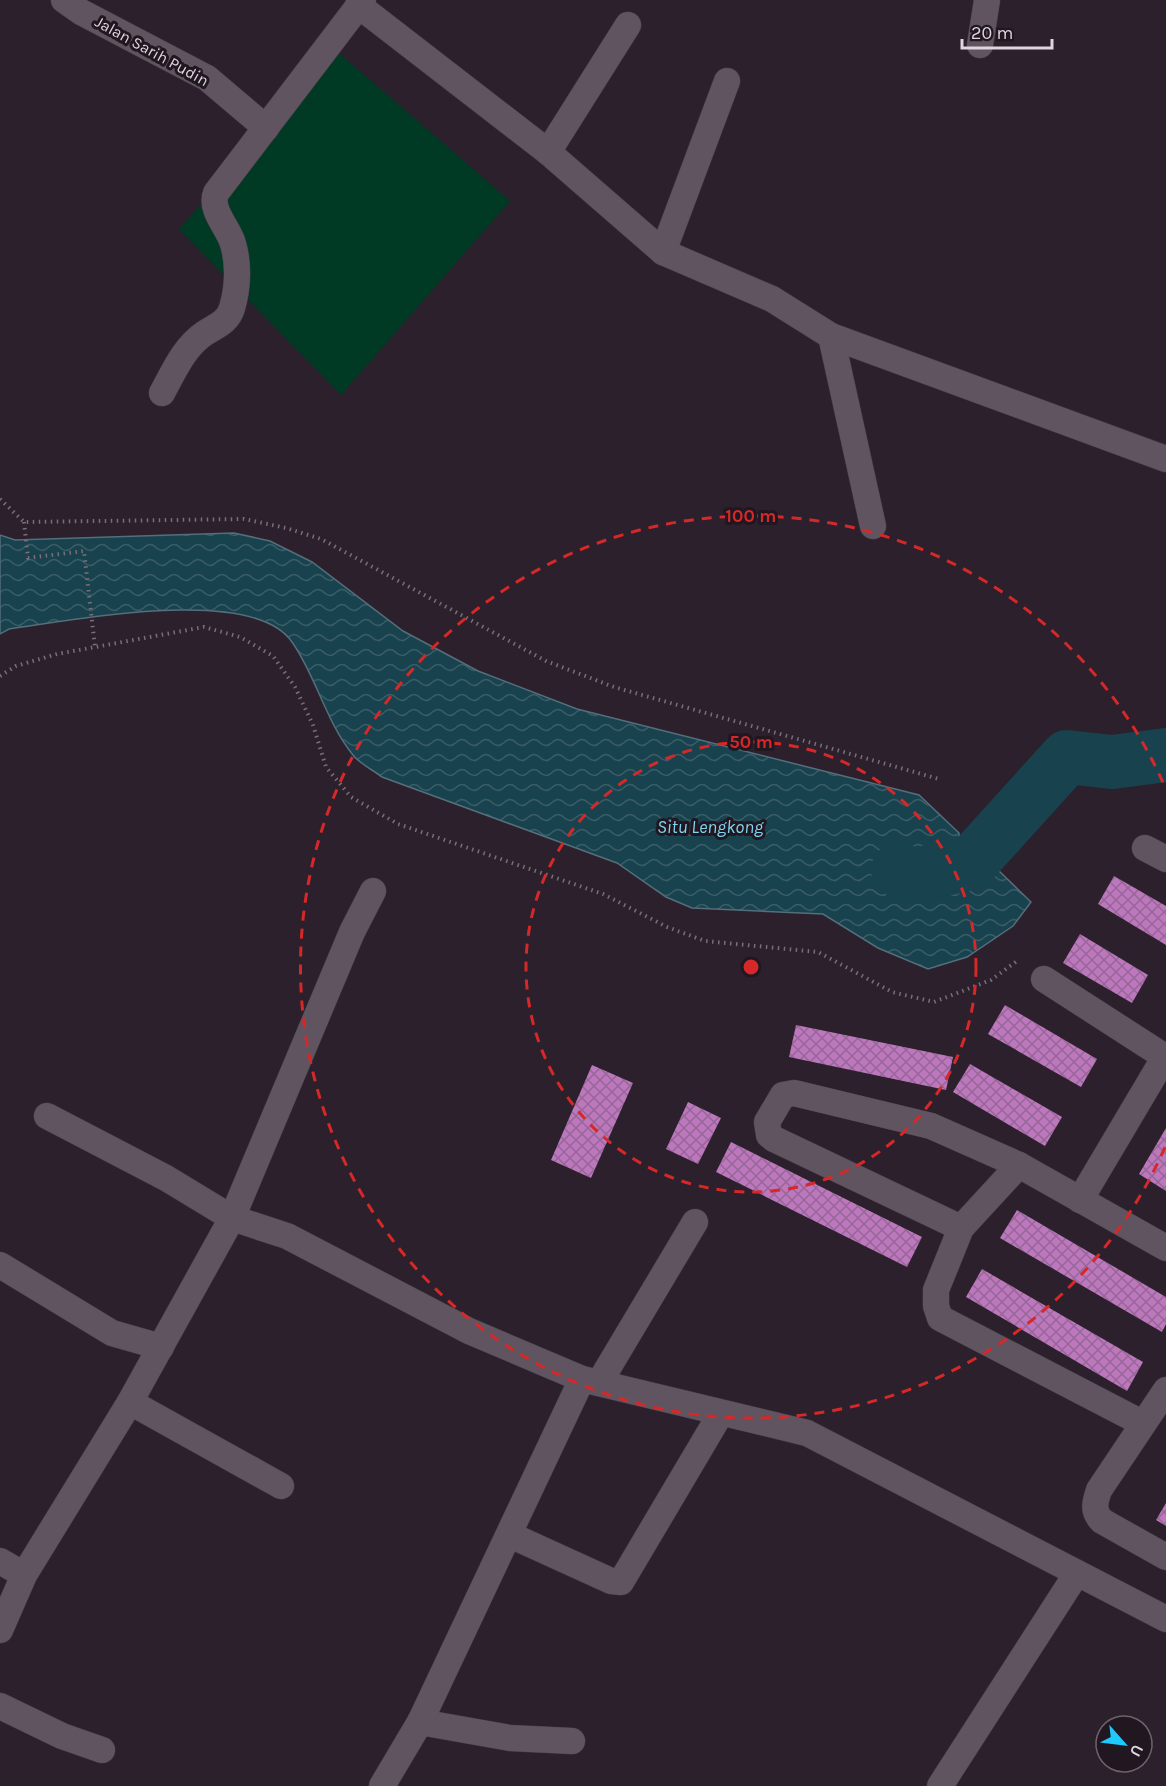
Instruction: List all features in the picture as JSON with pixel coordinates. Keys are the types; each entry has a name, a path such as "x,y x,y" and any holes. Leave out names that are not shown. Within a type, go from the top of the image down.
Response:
{"street":[{"name":"Jalan Sarih Pudin","path":"64,0 81,12 207,78 266,128"},
{"path":"980,45 987,0"},
{"path":"162,393 185,352 204,334 225,321 231,312 237,282 237,259 233,242 217,210 214,197 360,3 548,152 663,252 772,299 831,336 1166,459"},
{"path":"548,152 628,25"},
{"path":"663,252 727,81"},
{"path":"831,336 873,526"},
{"path":"0,1630 24,1575 130,1402 232,1218 352,932 373,891"},
{"path":"1044,979 1166,1056 1080,1200"},
{"path":"961,1228 774,1139 770,1135 767,1122 783,1095 794,1093 931,1126 1019,1165 1166,1248"},
{"path":"47,1116 166,1178 232,1218 249,1221 287,1236 469,1331 590,1381 807,1433 1166,1619"},
{"path":"1019,1165 961,1228 936,1290 936,1306 940,1318 1142,1422"},
{"path":"382,1786 420,1722 510,1535 590,1381 695,1222"},
{"path":"0,1265 112,1333 161,1347"},
{"path":"1166,1390 1142,1422 1099,1490 1095,1504 1096,1515 1111,1527 1166,1557"},
{"path":"130,1402 281,1485"},
{"path":"510,1535 611,1581 621,1582 721,1413"},
{"path":"0,1561 24,1575"},
{"path":"940,1786 1077,1573"},
{"path":"0,1706 62,1736 102,1750"},
{"path":"420,1722 510,1738 572,1741"}],"path":[{"path":"0,499 24,522 244,519 285,528 321,539 546,661 573,672 614,687 939,779"},
{"path":"24,522 28,558 84,551 95,647"},
{"path":"0,676 16,666 57,654 204,627 240,637 273,656 295,687 313,725 326,767 351,797 398,824 603,894 667,927 705,941 818,952 892,993 934,1002 991,980 1017,961"}],"green space":[{"path":"339,53 510,201 341,395 179,229"}],"water":[{"name":"Situ Lengkong","path":"234,533 270,541 312,562 403,631 478,671 577,709 919,795 959,833 961,847 970,861 986,872 998,870 1031,902 1013,926 967,957 928,969 878,948 823,914 692,908 666,897 617,863 382,777 367,767 356,758 335,728 308,669 292,642 271,624 239,614 201,610 158,611 115,614 9,629 0,634 0,535 15,540"}],"building":[{"path":"1114,876 1166,906 1166,945 1098,904"},
{"path":"1080,934 1148,975 1132,1003 1063,963"},
{"path":"1005,1005 1097,1059 1081,1087 988,1034"},
{"path":"796,1025 953,1057 946,1090 789,1057"},
{"path":"970,1064 1062,1117 1045,1146 953,1092"},
{"path":"592,1065 633,1083 591,1178 551,1160"},
{"path":"688,1102 721,1118 698,1164 666,1149"},
{"path":"1166,1128 1166,1191 1139,1174"},
{"path":"731,1142 922,1237 907,1267 716,1172"},
{"path":"1017,1210 1166,1297 1166,1324 1162,1332 1000,1238"},
{"path":"982,1269 1143,1362 1127,1391 966,1297"},
{"path":"1166,1503 1166,1526 1156,1520"}],"waterway":[{"path":"898,870 916,875 971,863 1067,757 1112,762 1166,755"}]}
